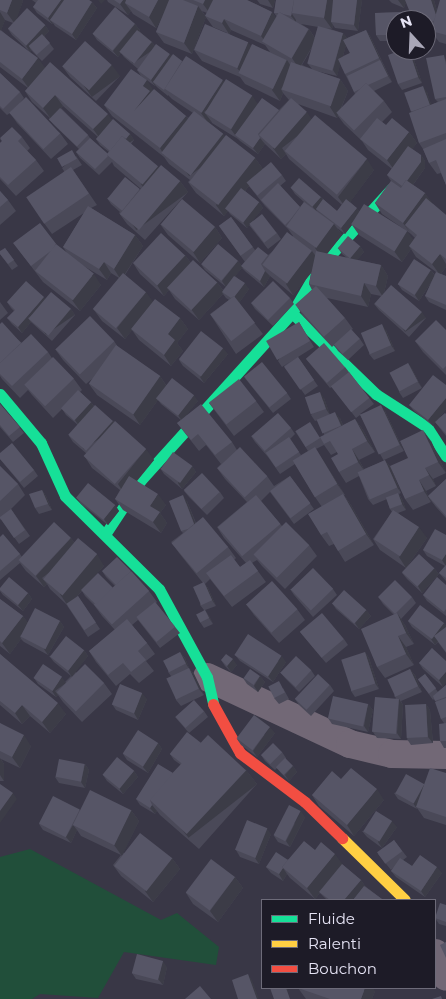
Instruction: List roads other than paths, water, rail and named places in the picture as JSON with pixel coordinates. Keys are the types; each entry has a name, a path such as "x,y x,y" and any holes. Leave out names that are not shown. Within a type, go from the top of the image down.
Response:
{"street":[{"path":"106,533 141,480 292,313 317,270 392,188"},
{"path":"292,313 376,394 426,427 446,456"},
{"path":"0,394 41,443 65,496 106,533 159,589 207,677 216,715 240,753 306,802 404,899"},
{"path":"207,677 350,744 392,754 446,755"},
{"path":"436,955 446,977"}]}
